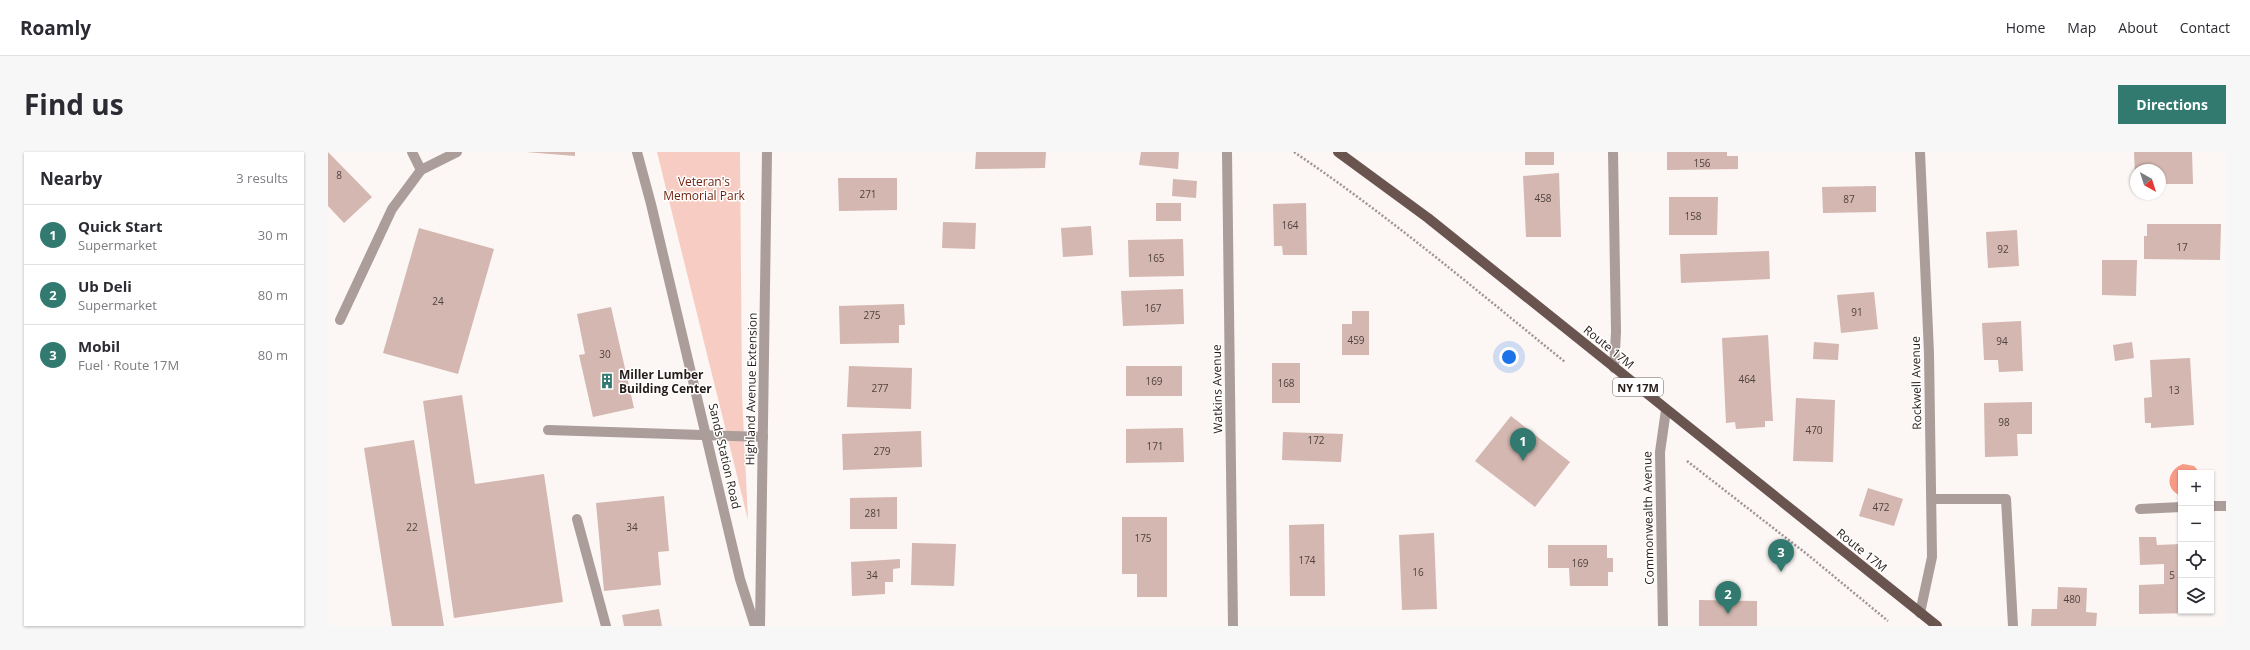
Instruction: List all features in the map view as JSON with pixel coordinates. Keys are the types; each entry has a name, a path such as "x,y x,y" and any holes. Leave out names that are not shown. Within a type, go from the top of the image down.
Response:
{"main road":[{"name":"Route 17M","path":"1338,152 1428,218 1937,626"}],"street":[{"path":"412,152 421,170"},
{"path":"340,320 392,209 421,170 457,152"},
{"name":"Sands Station Road","path":"636,152 651,204 707,434 740,579 755,626"},
{"name":"Highland Avenue Extension","path":"760,626 767,152"},
{"name":"Watkins Avenue","path":"1227,152 1232,626"},
{"path":"1613,152 1616,332 1614,368"},
{"name":"Rockwell Avenue","path":"1920,152 1929,353 1932,499 1932,557 1920,613"},
{"name":"Commonwealth Avenue","path":"1663,626 1660,452 1666,410"},
{"path":"548,430 707,434 763,438"},
{"path":"1932,499 2006,499 2012,626"},
{"path":"2214,506 2226,506"},
{"path":"2140,509 2178,507"},
{"path":"578,519 606,626"}],"path":[{"path":"1294,152 1335,180 1413,240 1565,362"},
{"path":"1687,461 1808,555 1888,621"}],"green space":[{"name":"Veteran's Memorial Park","path":"657,152 740,152 742,395 748,520"}],"shaded area":[{"path":"2183,464 2194,466 2197,470 2178,470 2178,494 2172,489 2170,480 2171,475"}],"building":[{"path":"328,152 372,197 344,223 328,206"},
{"path":"526,152 575,152 575,156"},
{"path":"976,152 1046,152 1045,168 975,169"},
{"path":"1141,152 1179,152 1178,169 1139,165"},
{"path":"1525,152 1554,152 1554,165 1525,165"},
{"path":"1667,152 1727,152 1727,156 1738,156 1738,169 1667,170"},
{"path":"2134,152 2192,152 2193,184 2166,184 2166,164 2134,164"},
{"path":"1559,173 1561,237 1526,237 1523,176"},
{"path":"838,178 897,178 897,210 839,211"},
{"path":"1173,179 1197,181 1196,198 1172,196"},
{"path":"1876,186 1876,212 1823,213 1822,187"},
{"path":"1669,197 1718,197 1717,235 1669,235"},
{"path":"1156,203 1181,203 1181,221 1156,221"},
{"path":"1306,203 1307,255 1283,255 1282,246 1274,246 1273,204"},
{"path":"943,222 976,223 975,249 942,248"},
{"path":"2147,224 2221,224 2220,260 2144,259 2144,236 2147,236"},
{"path":"1091,226 1093,255 1063,257 1061,228"},
{"path":"419,228 494,249 458,374 383,353"},
{"path":"2017,230 2019,266 1988,268 1986,232"},
{"path":"1183,239 1184,276 1129,277 1128,240"},
{"path":"1769,251 1770,279 1681,283 1680,254"},
{"path":"2102,260 2137,260 2136,296 2102,295"},
{"path":"1183,289 1184,324 1123,326 1121,291"},
{"path":"1874,292 1878,329 1841,333 1837,295"},
{"path":"904,304 905,325 899,325 899,343 840,344 839,306"},
{"name":"Miller Lumber Building Center","path":"611,307 634,408 593,417 579,355 585,354 577,314"},
{"path":"1352,311 1369,311 1369,355 1342,355 1342,324 1352,324"},
{"path":"2021,321 2023,371 1999,372 1998,360 1984,360 1982,323"},
{"path":"1768,335 1773,421 1765,421 1765,427 1736,429 1735,422 1726,423 1722,338"},
{"path":"1814,342 1839,344 1838,360 1813,359"},
{"path":"2132,342 2134,358 2115,361 2113,345"},
{"path":"2190,358 2194,425 2151,428 2151,423 2145,423 2144,398 2152,397 2150,360"},
{"path":"1272,363 1300,363 1300,403 1272,403"},
{"path":"849,366 912,368 911,409 847,407"},
{"path":"1126,366 1182,366 1182,396 1126,396"},
{"path":"462,395 475,484 544,474 563,602 454,618 423,401"},
{"path":"1796,398 1835,400 1833,462 1793,461"},
{"path":"2032,402 2032,434 2017,434 2018,456 1985,457 1984,403"},
{"path":"1511,416 1570,462 1535,507 1475,461"},
{"path":"1183,428 1184,462 1126,463 1126,429"},
{"path":"921,431 922,467 843,470 842,434"},
{"path":"1283,432 1343,434 1341,462 1282,460"},
{"path":"414,440 444,626 392,626 364,448"},
{"path":"1868,488 1903,499 1894,526 1859,516"},
{"path":"664,496 669,551 658,552 661,585 604,591 596,503"},
{"path":"897,497 897,529 850,529 850,498"},
{"path":"1122,517 1167,517 1167,597 1137,597 1137,574 1122,574"},
{"path":"1324,524 1325,596 1290,596 1289,525"},
{"path":"1434,533 1437,609 1402,610 1399,535"},
{"path":"2139,537 2156,537 2157,545 2178,544 2178,613 2139,614 2139,585 2164,584 2164,564 2140,565"},
{"path":"912,543 956,544 954,586 911,585"},
{"path":"1548,545 1607,545 1607,558 1613,558 1613,572 1608,572 1608,586 1570,586 1569,568 1548,568"},
{"path":"900,559 900,568 893,569 893,582 885,582 885,594 852,596 851,562"},
{"path":"2058,587 2087,588 2086,612 2097,613 2096,626 2031,626 2032,609 2057,609"},
{"path":"1699,600 1757,601 1757,626 1699,626"},
{"path":"659,609 662,626 624,626 622,615"}],"place":[{"name":"Miller Lumber Building Center","path":"607,381"},
{"name":"Quick Start","path":"1523,461"},
{"name":"Mobil","path":"1781,572"},
{"name":"Ub Deli","path":"1728,614"}]}
